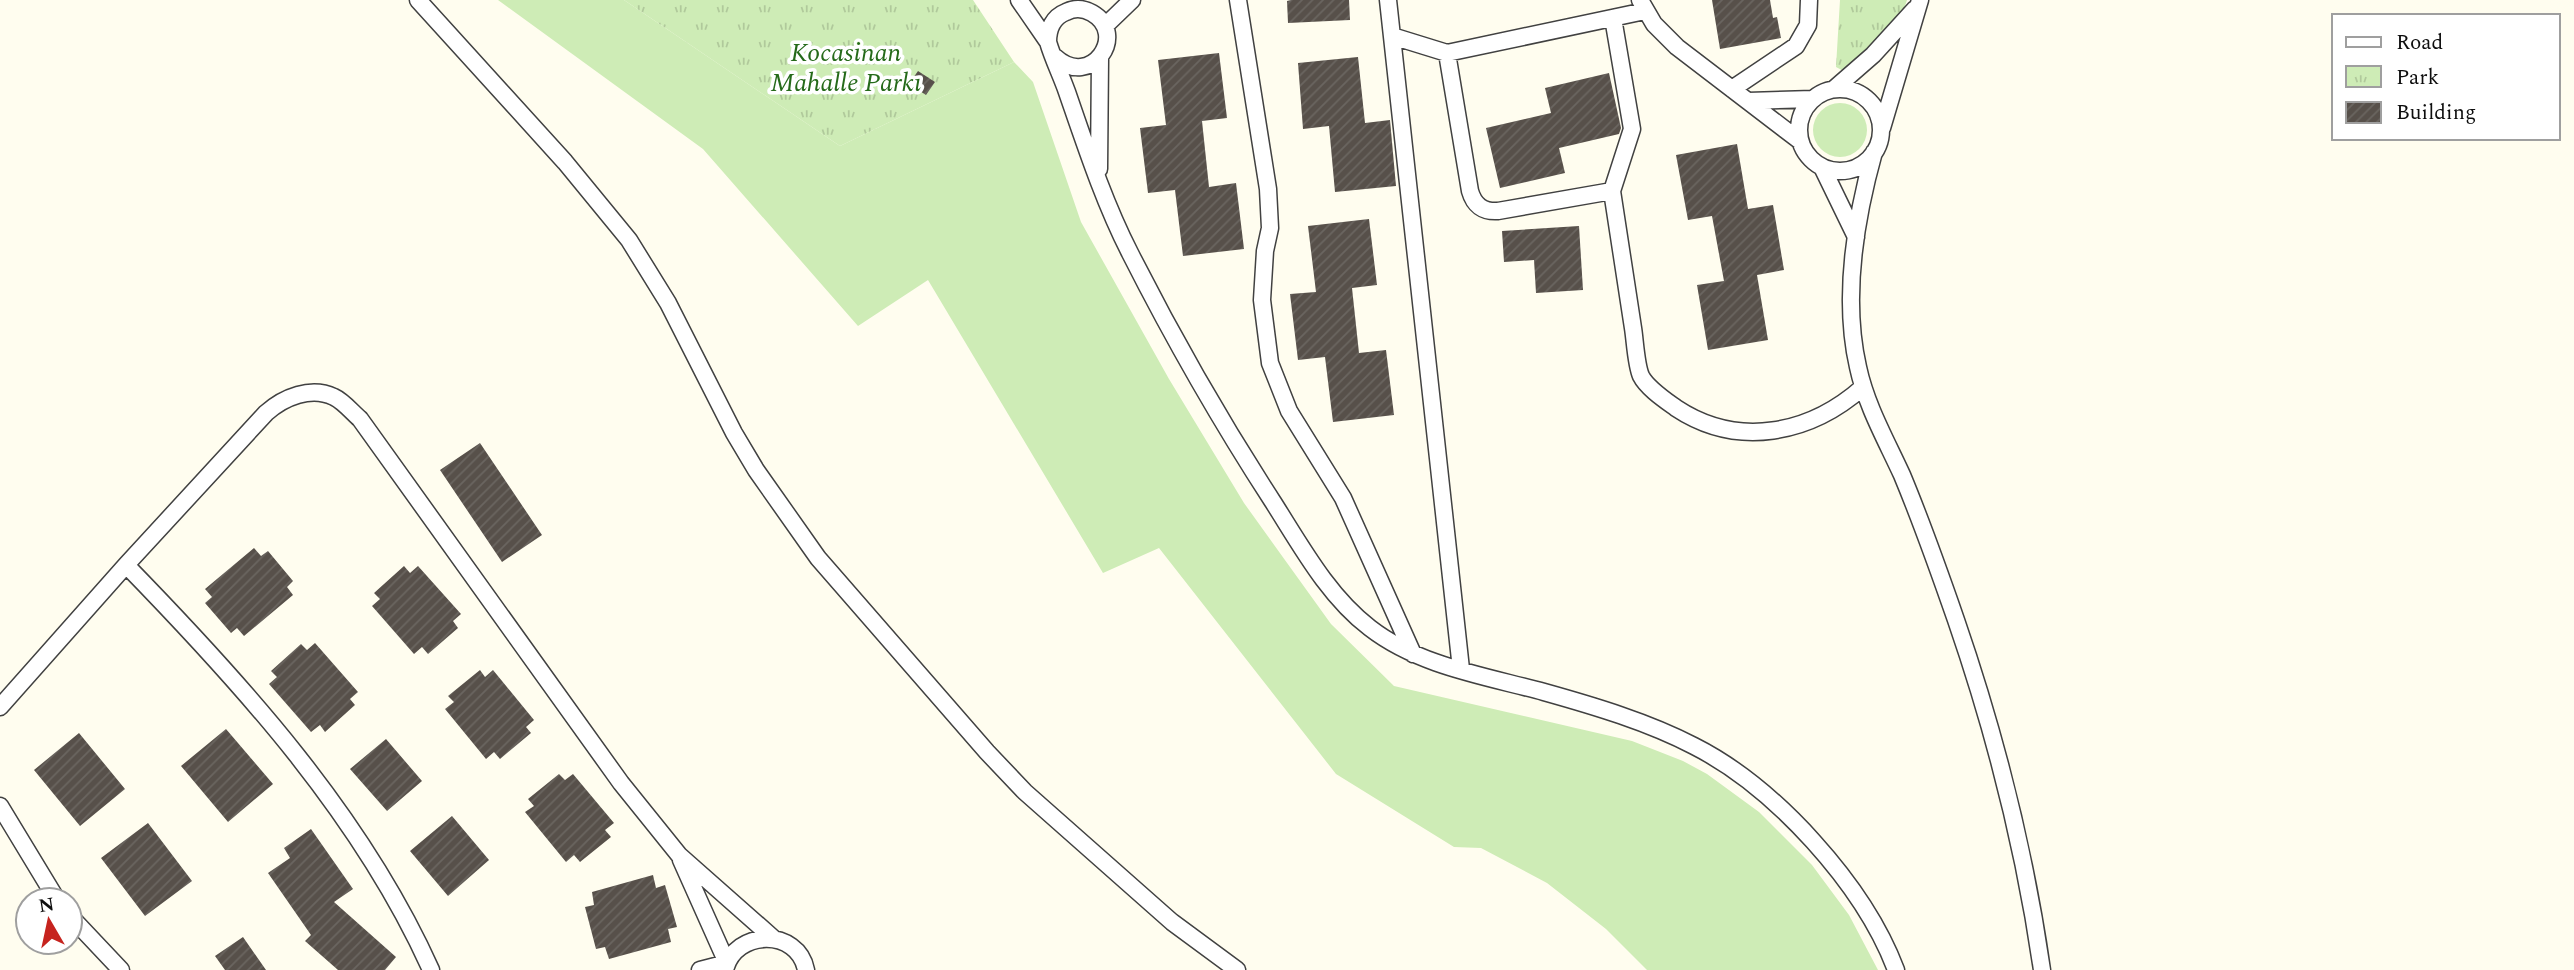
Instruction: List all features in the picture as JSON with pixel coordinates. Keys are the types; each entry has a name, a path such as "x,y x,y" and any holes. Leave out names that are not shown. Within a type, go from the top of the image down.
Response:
{"street":[{"path":"418,0 449,31 565,162 629,240 668,303 734,433 756,470 818,558 1024,792 1172,922 1237,970"},
{"path":"432,0 449,31"},
{"path":"1019,0 1061,63 1077,68 1094,63 1100,58"},
{"path":"1062,0 1086,10 1100,19 1105,26 1107,43 1100,58 1099,182"},
{"path":"1105,26 1132,0"},
{"path":"1238,0 1268,189 1270,228 1262,300 1270,363 1289,411 1343,498 1413,654"},
{"path":"1388,0 1461,669"},
{"path":"1732,89 1801,40 1808,25 1809,0"},
{"path":"1800,141 1801,118 1805,107 1813,99 1835,89 1873,55 1920,2"},
{"path":"1920,2 1874,152 1860,208 1852,293 1853,333 1863,387 1922,524 1963,640 2009,804 2032,899 2042,970"},
{"path":"1392,36 1447,53 1613,18 1642,5 1654,24 1677,47 1800,141 1812,160 1822,167 1845,170 1866,161 1874,152"},
{"path":"1086,10 1062,13 1051,26 1051,50 1099,182 1130,253 1192,367 1291,530 1332,590 1353,614 1384,639 1413,654 1569,699 1670,734 1724,763 1772,800 1831,863 1863,907 1896,970"},
{"path":"1613,18 1632,129 1612,191 1640,375 1667,402 1683,412 1709,424 1757,432 1787,428 1815,420 1832,411 1863,387"},
{"path":"1447,53 1470,191 1479,206 1498,211 1612,191"},
{"path":"1835,89 1857,93 1867,99 1880,118 1881,130"},
{"path":"1748,101 1813,99"},
{"path":"1822,167 1856,237"},
{"path":"0,707 126,565 276,404 311,393 336,397 359,419 621,783 679,855 774,939"},
{"path":"126,565 229,675 324,793 391,889 431,970"},
{"path":"0,806 49,886"},
{"path":"679,855 726,967"},
{"path":"84,931 121,970"},
{"path":"726,967 734,952 745,943 759,938 787,943 798,952 808,968"},
{"path":"700,970 726,967"}],"green space":[{"path":"498,0 624,0 840,146 1014,62 1033,82 1081,222 1169,379 1244,503 1331,624 1394,686 1632,741 1683,761 1707,774 1759,812 1812,865 1849,915 1878,970 1647,970 1606,929 1547,883 1481,848 1454,847 1336,774 1159,548 1103,573 928,280 858,326 703,149"},
{"name":"Kocasinan Mahalle Parkı","path":"624,0 973,0 1014,62 840,146"},
{"path":"1840,0 1907,0 1897,30 1853,76 1836,67"},
{"path":"1840,103 1859,111 1867,130 1859,149 1840,157 1821,149 1813,130 1821,111"}],"building":[{"path":"1349,0 1350,20 1288,23 1287,1"},
{"path":"1712,0 1770,0 1773,18 1777,17 1781,38 1720,49"},
{"path":"1219,53 1227,118 1202,121 1209,187 1236,183 1244,249 1183,256 1175,190 1148,193 1140,128 1166,125 1158,60"},
{"path":"1358,57 1365,123 1390,120 1396,186 1335,192 1329,126 1303,129 1298,63"},
{"path":"918,71 935,82 926,95 909,84"},
{"path":"1609,73 1621,128 1619,134 1559,148 1565,173 1500,188 1486,128 1551,113 1545,88"},
{"path":"1737,144 1748,209 1773,205 1784,270 1757,275 1768,340 1708,350 1697,285 1724,281 1712,216 1688,220 1676,155"},
{"path":"1369,219 1377,285 1352,288 1359,353 1386,350 1394,415 1333,422 1325,357 1298,360 1290,294 1316,292 1308,226"},
{"path":"1579,226 1583,290 1536,293 1534,260 1504,262 1502,231"},
{"path":"480,443 542,535 502,562 440,470"},
{"path":"254,548 261,556 268,551 293,581 287,587 293,595 244,636 237,628 231,633 205,603 212,597 205,589"},
{"path":"404,566 410,573 418,566 461,614 453,621 458,628 428,654 422,647 414,654 372,606 380,599 374,593"},
{"path":"315,643 358,692 350,699 355,705 325,732 320,725 311,732 269,684 277,677 271,671 301,644 307,650"},
{"path":"480,670 485,677 493,670 534,720 526,727 531,733 500,759 494,752 486,759 445,709 454,702 448,696"},
{"path":"226,729 273,784 228,822 181,766"},
{"path":"79,733 125,789 80,826 34,770"},
{"path":"386,739 422,781 387,811 350,769"},
{"path":"559,774 565,780 573,774 614,823 605,830 611,837 580,862 574,855 566,862 525,812 534,806 528,799"},
{"path":"452,816 489,860 448,896 410,851"},
{"path":"148,823 192,881 145,916 101,858"},
{"path":"311,829 353,889 334,902 396,957 385,970 338,970 305,941 311,935 268,873 290,858 284,848"},
{"path":"653,875 656,888 665,885 677,927 668,929 671,942 609,959 605,947 596,949 585,907 594,905 592,892"},
{"path":"243,937 266,970 225,970 215,956"}]}
